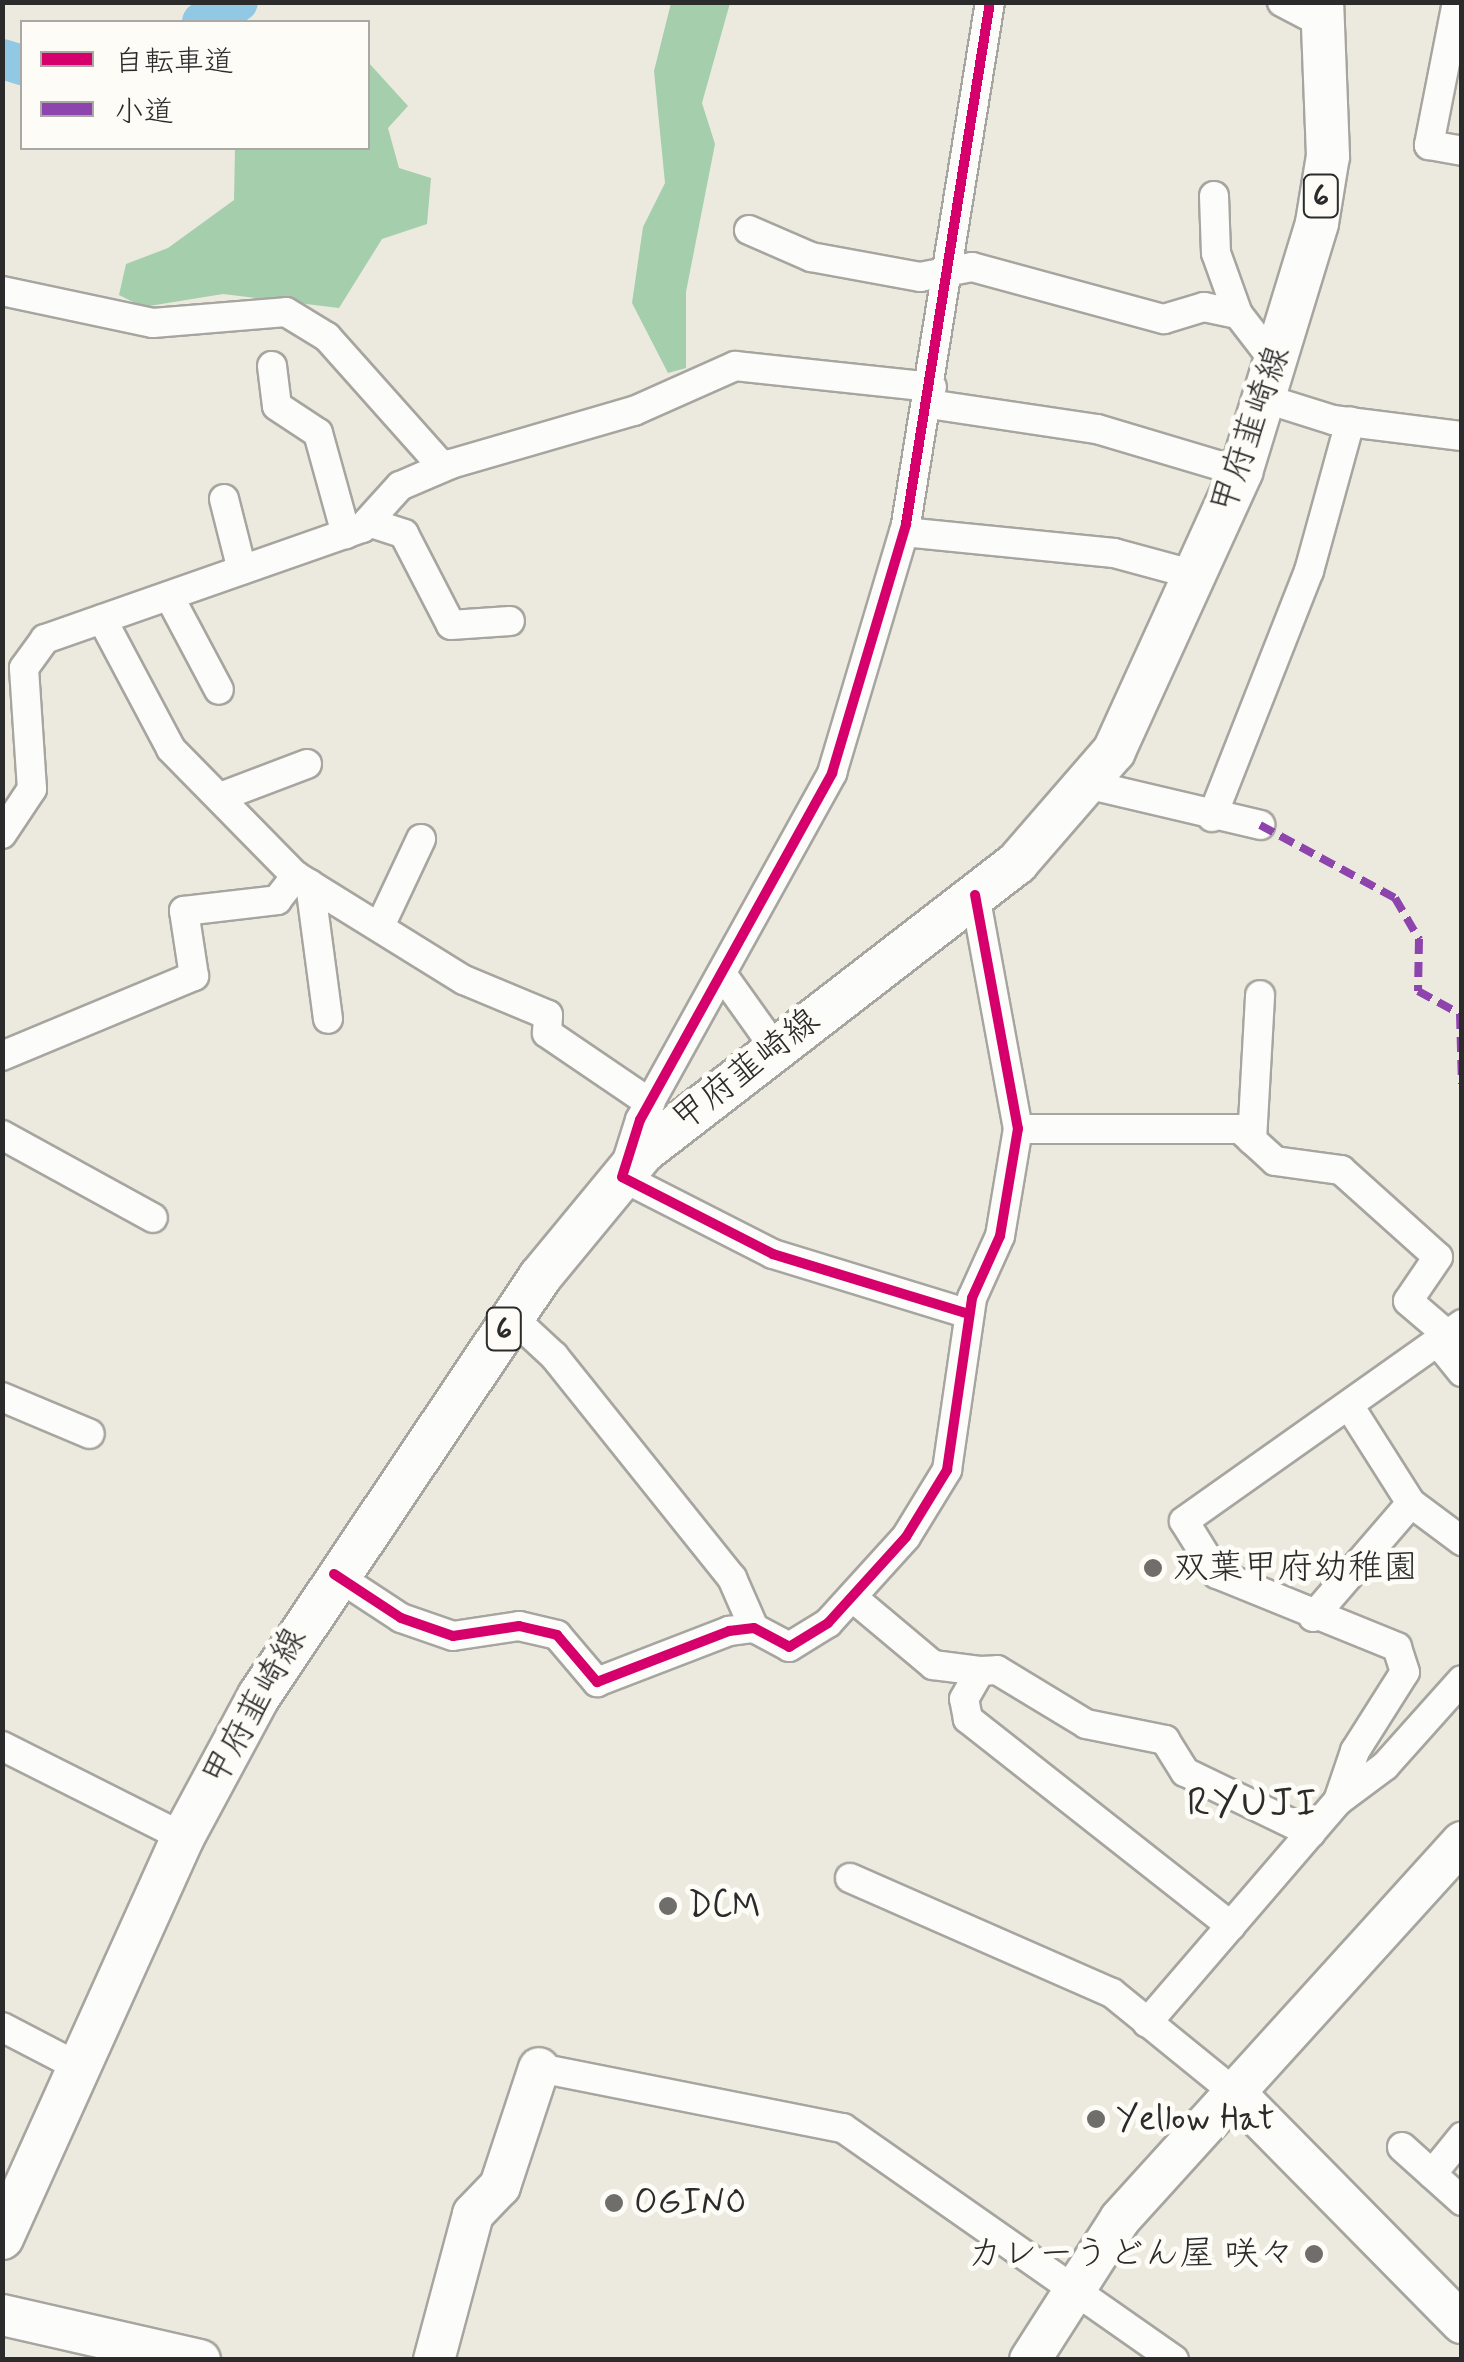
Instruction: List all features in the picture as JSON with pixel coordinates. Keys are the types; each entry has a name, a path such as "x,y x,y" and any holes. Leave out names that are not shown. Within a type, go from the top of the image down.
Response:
{"main road":[{"name":"甲府韮崎線","path":"2,2238 183,1837 334,1574 512,1317 622,1178 774,1047 975,895 1092,786 1199,576 1241,472 1269,380 1328,156 1323,13"}],"street":[{"path":"970,1314 773,1254 622,1178 650,1104 832,774 904,532 930,396 944,268 990,2"},
{"path":"1282,2 1323,13"},
{"path":"1457,2 1429,145 1462,151"},
{"path":"1214,196 1216,253 1238,314 1269,380 1350,422 1462,436"},
{"path":"749,230 810,256 920,276 944,268 1164,319 1204,307 1238,314"},
{"path":"2,291 153,323 286,312 327,337 444,467"},
{"path":"272,366 277,406 318,432 357,528"},
{"path":"2,834 32,790 16,652 357,528 400,486 444,467 686,392 736,366 930,396 1096,429 1241,472"},
{"path":"1212,817 1309,571 1350,422"},
{"path":"224,498 242,570"},
{"path":"357,528 404,534 451,625 510,621"},
{"path":"904,532 1094,550 1199,576"},
{"path":"169,596 219,690"},
{"path":"102,619 171,748 303,880 382,924 464,980 548,1015 547,1034 650,1104"},
{"path":"220,796 307,764"},
{"path":"1092,786 1212,817 1260,825"},
{"path":"382,924 421,839"},
{"path":"303,880 328,1020"},
{"path":"2,1056 194,976 184,911 276,900 303,880"},
{"path":"512,1317 554,1356 732,1578 754,1628 789,1647 852,1596 947,1470 970,1314 1000,1236 1018,1130 975,895"},
{"path":"722,974 774,1047"},
{"path":"1252,1140 1260,995"},
{"path":"1018,1130 1240,1129 1274,1161 1341,1170 1438,1257 1408,1300 1450,1335 1462,1372"},
{"path":"2,1135 154,1218"},
{"path":"1338,1802 1355,1751 1405,1672 1397,1646 1314,1617 1217,1574 1184,1521 1450,1335"},
{"path":"2,1398 90,1434"},
{"path":"1350,1407 1412,1503 1462,1541"},
{"path":"1314,1617 1412,1503"},
{"path":"334,1574 401,1618 454,1636 519,1626 557,1635 597,1682 754,1628"},
{"path":"852,1596 933,1665 996,1670 1086,1724 1165,1740 1184,1772 1311,1833"},
{"path":"980,1671 964,1699 968,1718 1231,1926"},
{"path":"1147,2023 1338,1802 1385,1766 1462,1680"},
{"path":"2,1746 183,1837"},
{"path":"1030,2360 1072,2282 1235,2093 1462,1842"},
{"path":"850,1878 1112,1993 1235,2093 1462,2324"},
{"path":"2,2027 79,2067"},
{"path":"434,2360 473,2214 500,2186 540,2068 843,2128 1072,2282 1174,2360"},
{"path":"1432,2174 1462,2137"},
{"path":"1402,2147 1462,2201"},
{"path":"2,2315 200,2360"}],"green space":[{"path":"671,3 730,3 702,103 715,144 686,292 686,368 668,373 632,303 643,227 665,183 654,71"},
{"path":"370,64 408,106 388,128 399,168 431,178 427,224 382,239 339,308 223,294 143,307 119,295 126,264 168,248 234,200 235,150 370,150"}],"waterway":[{"path":"206,20 238,2"},
{"path":"2,59 20,64"}],"marked path":[{"path":"1260,825 1395,898 1419,939 1418,991 1460,1014 1462,1084"}],"cycle path":[{"path":"969,1314 773,1254 622,1177 640,1120 832,773 906,524 990,2"},
{"path":"334,1574 401,1618 453,1636 519,1626 557,1635 597,1682 729,1631 754,1628 789,1647 828,1623 906,1537 947,1470 972,1298 1000,1236 1018,1129 975,895"}],"place":[{"name":"双葉甲府幼稚園","path":"1153,1568"},
{"name":"DCM","path":"668,1906"},
{"name":"Yellow Hat","path":"1096,2119"},
{"name":"OGINO","path":"614,2203"},
{"name":"カレーうどん屋 咲々","path":"1314,2254"}],"district":[{"name":"RYUJI","path":"1253,1804"}]}
